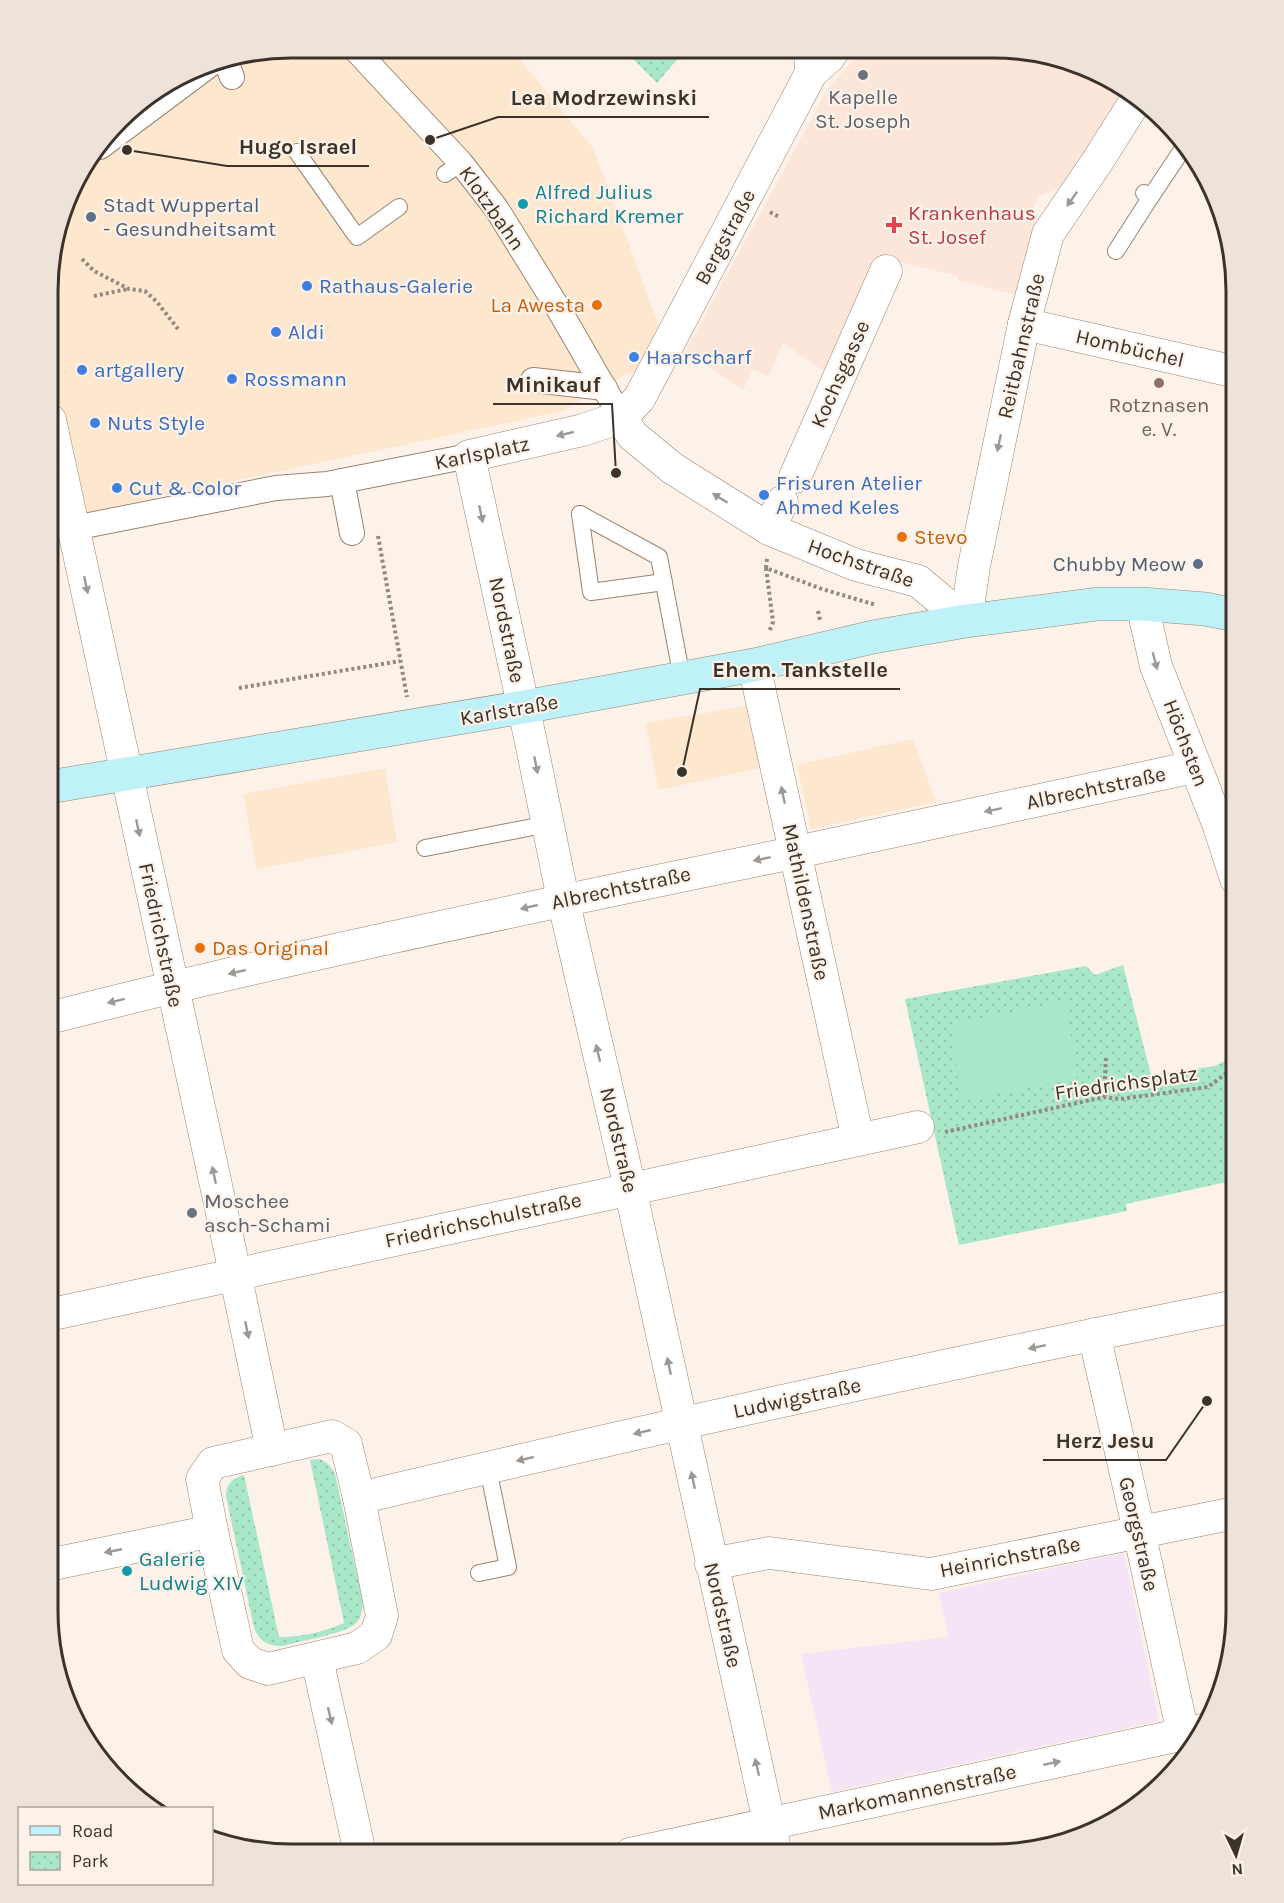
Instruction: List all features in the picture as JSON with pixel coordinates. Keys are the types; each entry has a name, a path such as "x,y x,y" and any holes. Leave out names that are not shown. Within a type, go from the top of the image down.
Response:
{"main road":[{"path":"966,621 1098,604 1142,604 1226,613"},
{"name":"Karlstraße","path":"58,785 524,707 754,664 873,637 966,621"}],"street":[{"name":"Klotzbahn","path":"362,58 453,168 496,208 621,417"},
{"name":"Bergstraße","path":"621,417 639,399 810,61"},
{"path":"128,126 179,88"},
{"name":"Reitbahnstraße","path":"966,621 974,566 1024,324 1048,234 1104,166 1133,106"},
{"name":"Kochsgasse","path":"782,502 886,271"},
{"name":"Hombüchel","path":"1024,324 1226,370"},
{"path":"533,380 605,388"},
{"name":"Karlsplatz","path":"65,525 159,512 276,488 327,484 469,456 583,430 621,417"},
{"name":"Hochstraße","path":"621,417 632,435 672,468 782,502 856,565 918,581 966,621"},
{"name":"Nordstraße","path":"469,456 563,899 630,1188 774,1844"},
{"name":"Friedrichstraße","path":"58,476 65,525 126,774 272,1450"},
{"path":"342,481 352,533"},
{"path":"159,512 173,490"},
{"name":"Höchsten","path":"1142,604 1156,666 1226,848"},
{"name":"Mathildenstraße","path":"754,664 858,1139"},
{"name":"Albrechtstraße","path":"58,1016 173,986 563,899 1194,767"},
{"name":"Friedrichschulstraße","path":"58,1313 858,1139 931,1130"},
{"name":"Ludwigstraße","path":"359,1498 681,1423 1226,1308"},
{"name":"Georgstraße","path":"1094,1334 1139,1531 1193,1730"},
{"path":"332,1436 346,1444 359,1498 382,1616 376,1635 357,1648 317,1659 268,1669 250,1663 238,1650 202,1479 213,1463 332,1436"},
{"name":"Heinrichstraße","path":"711,1564 769,1553 931,1574 1226,1515"},
{"path":"58,1562 212,1531"},
{"path":"317,1659 358,1844"},
{"name":"Markomannenstraße","path":"676,1844 1191,1732"}],"lane":[{"path":"297,152 357,237 399,207"},
{"path":"1116,251 1147,196 1179,153"},
{"path":"664,582 591,592 580,514 659,557 664,582 682,678"},
{"path":"425,848 548,824"},
{"path":"478,1573 508,1567 488,1468"}],"path":[{"path":"82,259 94,271 129,289"},
{"path":"94,296 129,289 145,291 178,328"},
{"path":"377,525 413,726"},
{"path":"766,568 773,622"},
{"path":"239,688 400,661"},
{"path":"1104,1097 1106,1057"},
{"name":"Friedrichsplatz","path":"931,1130 1104,1097 1120,1099 1208,1087 1226,1074"}],"shaded area":[{"path":"292,58 518,58 593,148 659,326 634,373 627,374 563,411 58,518 58,292 60,261 66,231 76,203 98,162 116,138 138,116 175,90 203,76 231,66 261,60"},
{"name":"Krankenhaus St. Josef","path":"856,58 992,58 1023,60 1053,66 1081,76 1119,96 1062,188 1038,196 1032,213 1036,215 1032,236 1017,295 958,280 958,276 881,256 827,373 783,343 768,377 753,369 743,390 686,351 828,88"},
{"path":"747,706 760,768 659,790 645,723"},
{"path":"913,739 936,802 811,829 797,765"},
{"path":"385,768 397,842 257,869 243,794"},
{"path":"1124,1553 1159,1721 832,1792 801,1654 948,1637 939,1593"}],"green space":[{"path":"632,58 678,58 657,83"},
{"path":"1123,965 1151,1075 1215,1066 1226,1060 1226,1182 1126,1204 1127,1211 959,1245 905,999 1086,966 1095,975"},
{"path":"1065,1001 1078,1077 960,1102 953,1024"},
{"path":"318,1459 328,1464 335,1474 363,1603 361,1614 355,1624 341,1631 283,1646 273,1645 262,1640 254,1628 226,1496 227,1488 233,1480 244,1475 279,1637 304,1635 328,1629 344,1623 310,1460"}],"place":[{"name":"Kapelle St. Joseph","path":"863,75"},
{"name":"Lea Modrzewinski","path":"430,140"},
{"name":"Hugo Israel","path":"127,150"},
{"name":"Alfred Julius Richard Kremer","path":"523,204"},
{"name":"Stadt Wuppertal - Gesundheitsamt","path":"91,217"},
{"name":"Krankenhaus St. Josef","path":"894,225"},
{"name":"Rathaus-Galerie","path":"307,286"},
{"name":"La Awesta","path":"597,305"},
{"name":"Aldi","path":"276,332"},
{"name":"Haarscharf","path":"634,357"},
{"name":"artgallery","path":"82,370"},
{"name":"Rossmann","path":"232,379"},
{"name":"Rotznasen e. V.","path":"1159,383"},
{"name":"Nuts Style","path":"95,423"},
{"name":"Minikauf","path":"616,473"},
{"name":"Cut & Color","path":"117,488"},
{"name":"Frisuren Atelier Ahmed Keles","path":"764,495"},
{"name":"Stevo","path":"902,537"},
{"name":"Chubby Meow","path":"1198,564"},
{"name":"Ehem. Tankstelle","path":"682,772"},
{"name":"Das Original","path":"200,948"},
{"name":"Moschee asch-Schami","path":"192,1213"},
{"name":"Herz Jesu","path":"1207,1401"},
{"name":"Galerie Ludwig XIV","path":"127,1571"}]}
